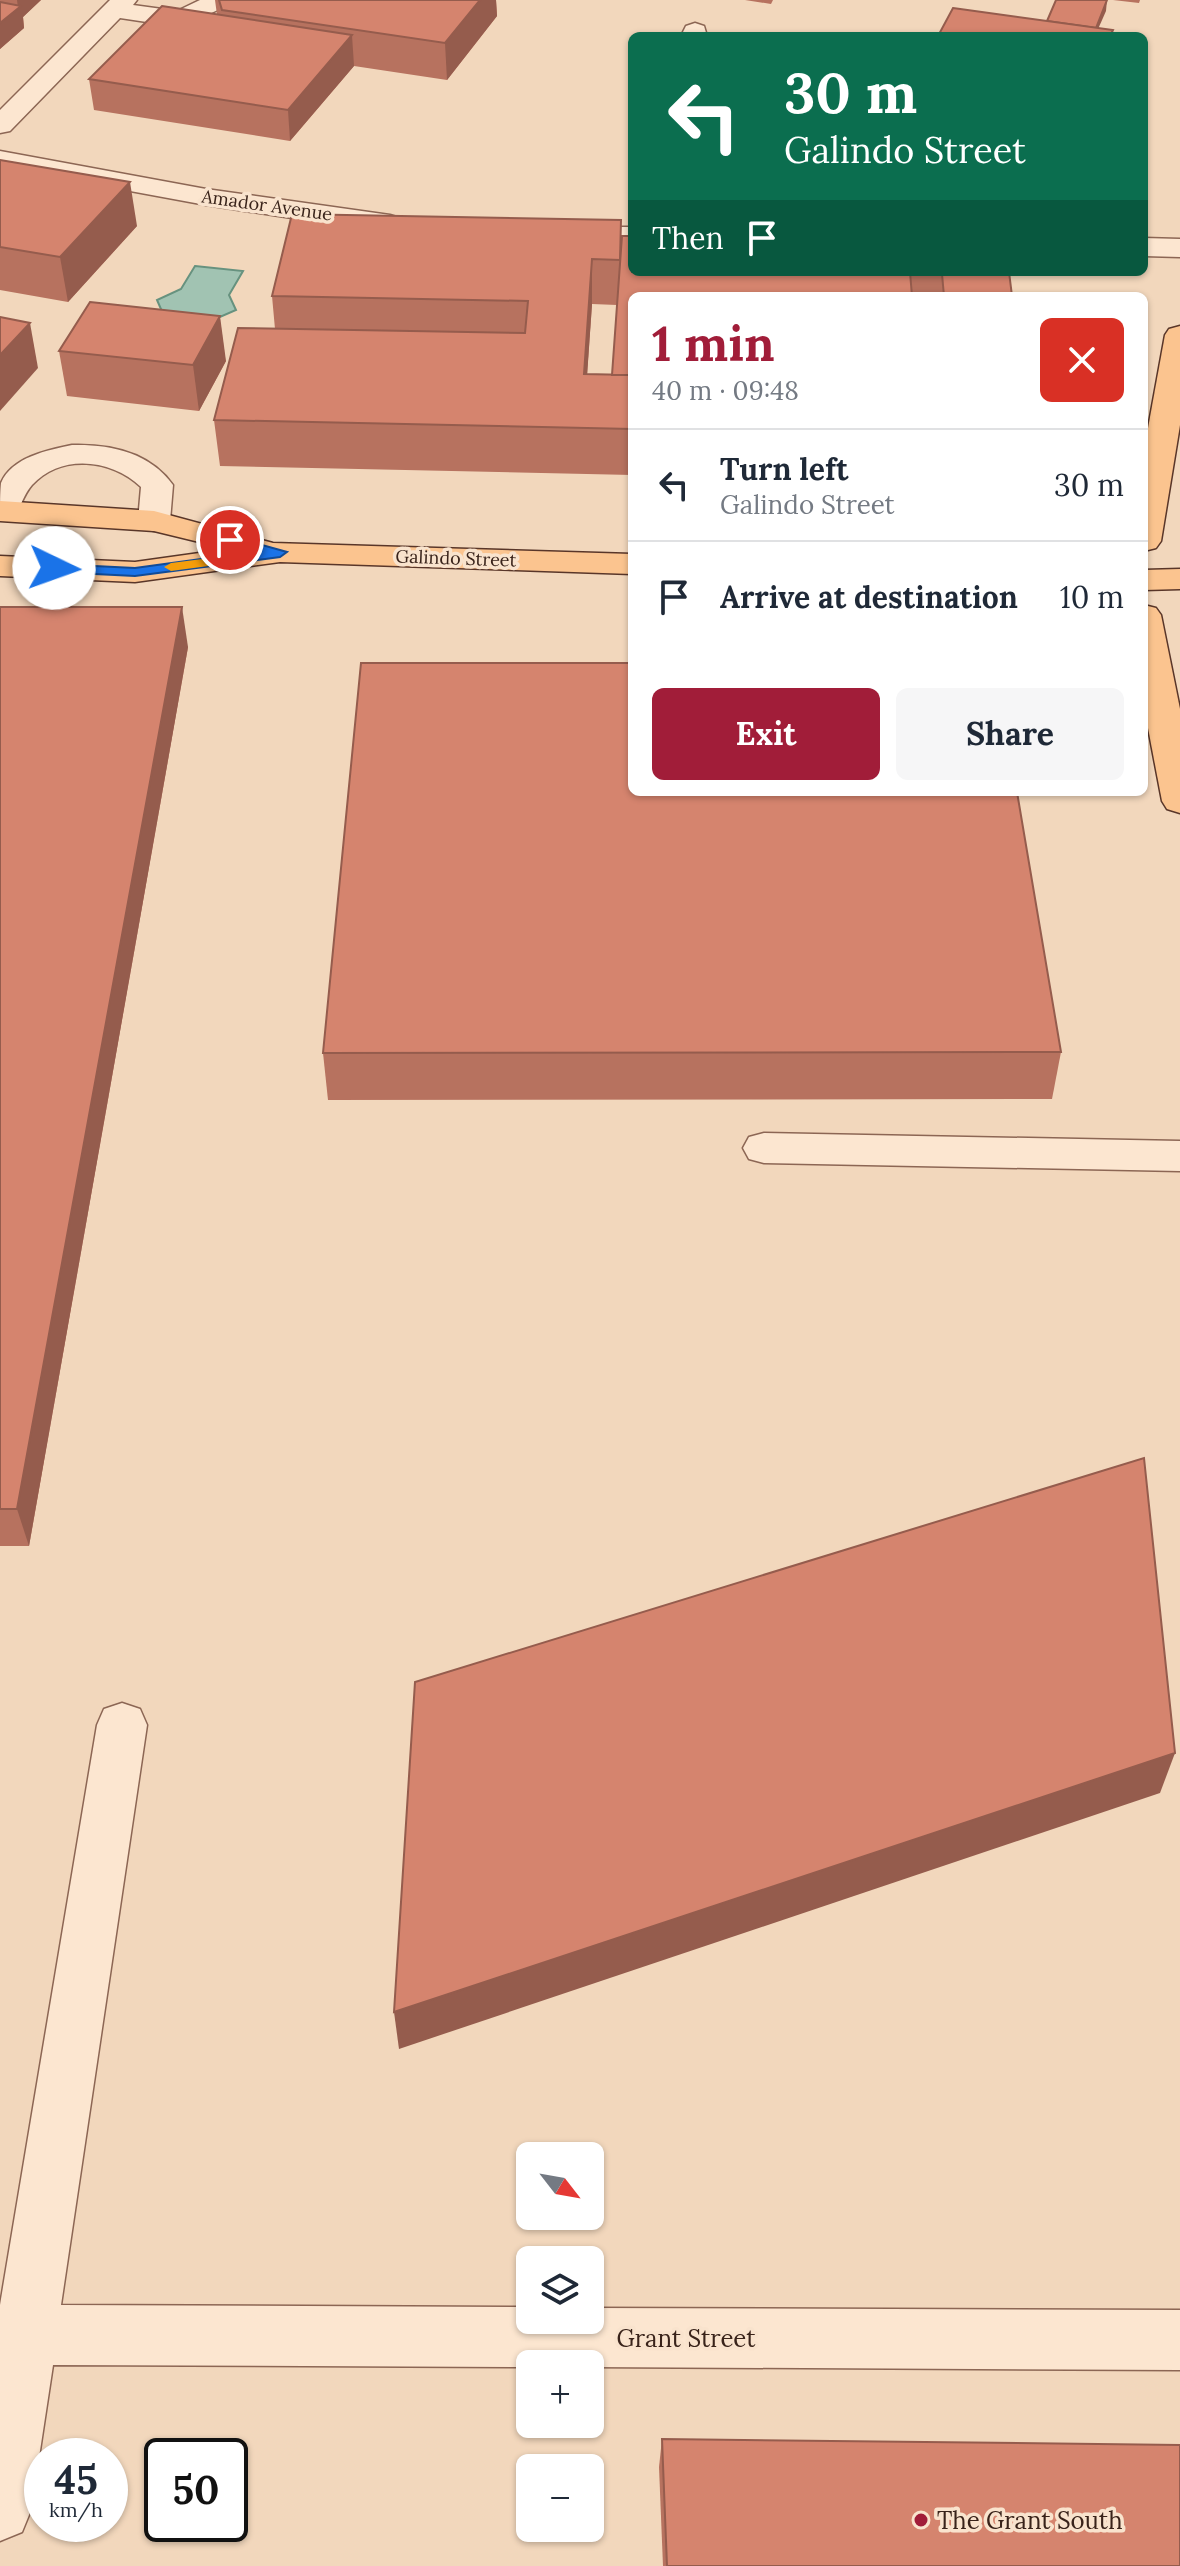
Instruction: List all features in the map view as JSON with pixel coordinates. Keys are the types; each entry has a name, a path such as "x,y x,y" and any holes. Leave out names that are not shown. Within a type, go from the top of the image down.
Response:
{"main road":[{"path":"1148,518 1180,335"},
{"name":"Galindo Street","path":"1,511 154,521 280,552"},
{"name":"Galindo Street","path":"0,566 135,572 280,552 628,564"},
{"path":"1148,580 1180,579"},
{"path":"1148,636 1180,801"}],"street":[{"path":"0,125 119,5 180,19 220,0"},
{"name":"Amador Avenue","path":"0,159 206,197 424,227"},
{"path":"532,235 628,236"},
{"path":"1148,247 1180,248"},
{"path":"1,511 21,478 49,461 82,455 118,457 144,470 157,485 154,521"},
{"path":"764,1148 1180,1156"},
{"path":"0,2510 12,2335 122,1725"},
{"name":"Grant Street","path":"12,2335 1180,2340"}],"shaded area":[{"path":"195,266 243,271 229,295 236,310 213,320 164,316 157,300 181,289"}],"building":[{"path":"219,0 480,0 445,43 222,10"},
{"path":"1056,0 1107,0 1096,28 1047,21"},
{"path":"0,2 21,6 0,23"},
{"path":"162,6 352,35 288,110 89,79"},
{"path":"953,8 1113,30 1112,32 940,32"},
{"path":"0,160 130,182 60,257 0,247"},
{"path":"292,214 621,220 620,260 592,259 584,374 628,375 628,429 214,420 238,328 525,333 528,301 272,296"},
{"path":"622,236 628,236 628,276 910,276 912,292 628,292 628,375 612,375"},
{"path":"942,276 1010,276 1012,292 944,292"},
{"path":"90,302 220,316 193,365 59,351"},
{"path":"0,317 30,323 0,355"},
{"path":"0,607 182,607 17,1509 0,1509"},
{"path":"361,663 628,663 628,796 1018,796 1061,1052 323,1053"},
{"path":"1144,1458 1175,1753 394,2012 415,1682"},
{"name":"The Grant South","path":"662,2439 1180,2445 1180,2566 667,2566"}],"slow traffic":[{"path":"171,567 226,560"}],"place":[{"name":"The Grant South","path":"921,2520"}],"route":[{"path":"54,568 135,572 280,552 230,540"}]}
